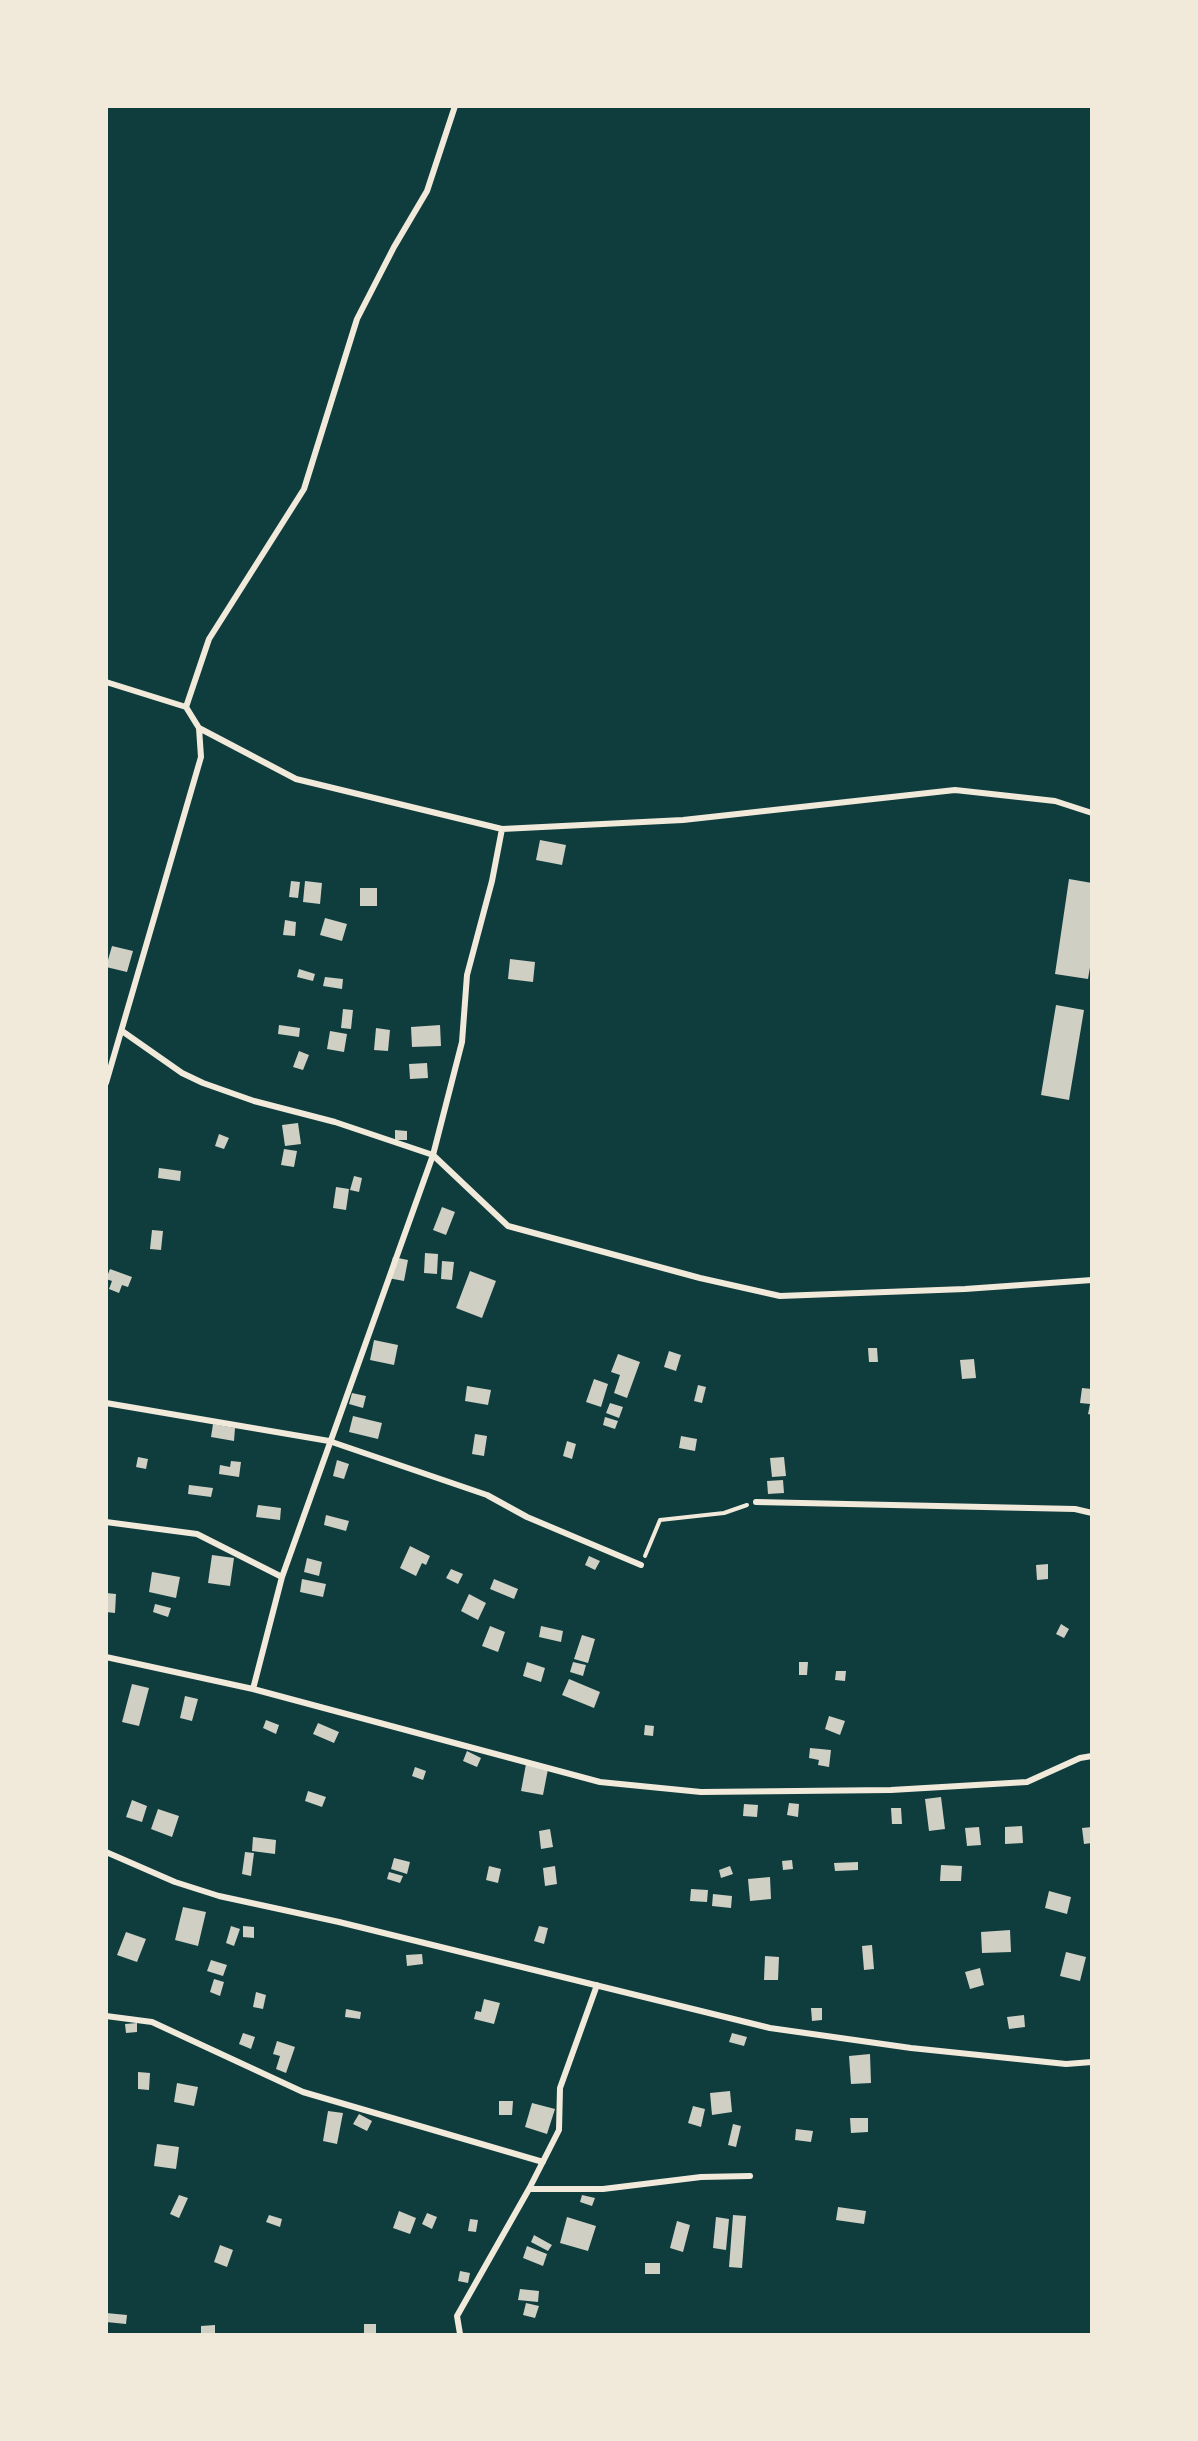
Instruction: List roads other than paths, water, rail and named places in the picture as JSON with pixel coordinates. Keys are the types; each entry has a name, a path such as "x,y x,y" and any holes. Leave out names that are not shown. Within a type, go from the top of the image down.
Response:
{"street":[{"path":"186,707 209,639 304,489 357,319 394,247 427,191 455,106"},
{"path":"106,682 186,707 199,728 201,757 106,1083"},
{"path":"199,728 296,779 502,829 683,820 955,790 1055,801 1092,813"},
{"path":"253,1689 282,1577 433,1155 462,1042 467,975 502,829"},
{"path":"122,1031 182,1073 203,1083 254,1101 335,1122 433,1155 508,1226 780,1296 965,1289 1092,1280"},
{"path":"106,1403 329,1441 487,1495 527,1517 641,1565"},
{"path":"756,1502 1075,1509 1092,1513"},
{"path":"106,1522 197,1534 282,1577"},
{"path":"106,1657 253,1689 600,1782 701,1792 891,1790 1027,1782 1080,1758 1092,1756"},
{"path":"106,1852 176,1882 219,1896 770,2028 910,2048 1066,2064 1092,2062"},
{"path":"460,2334 457,2316 529,2189 559,2130 560,2088 597,1985"},
{"path":"106,2016 152,2022 303,2092 543,2162"},
{"path":"529,2189 603,2189 701,2177 750,2176"}]}
